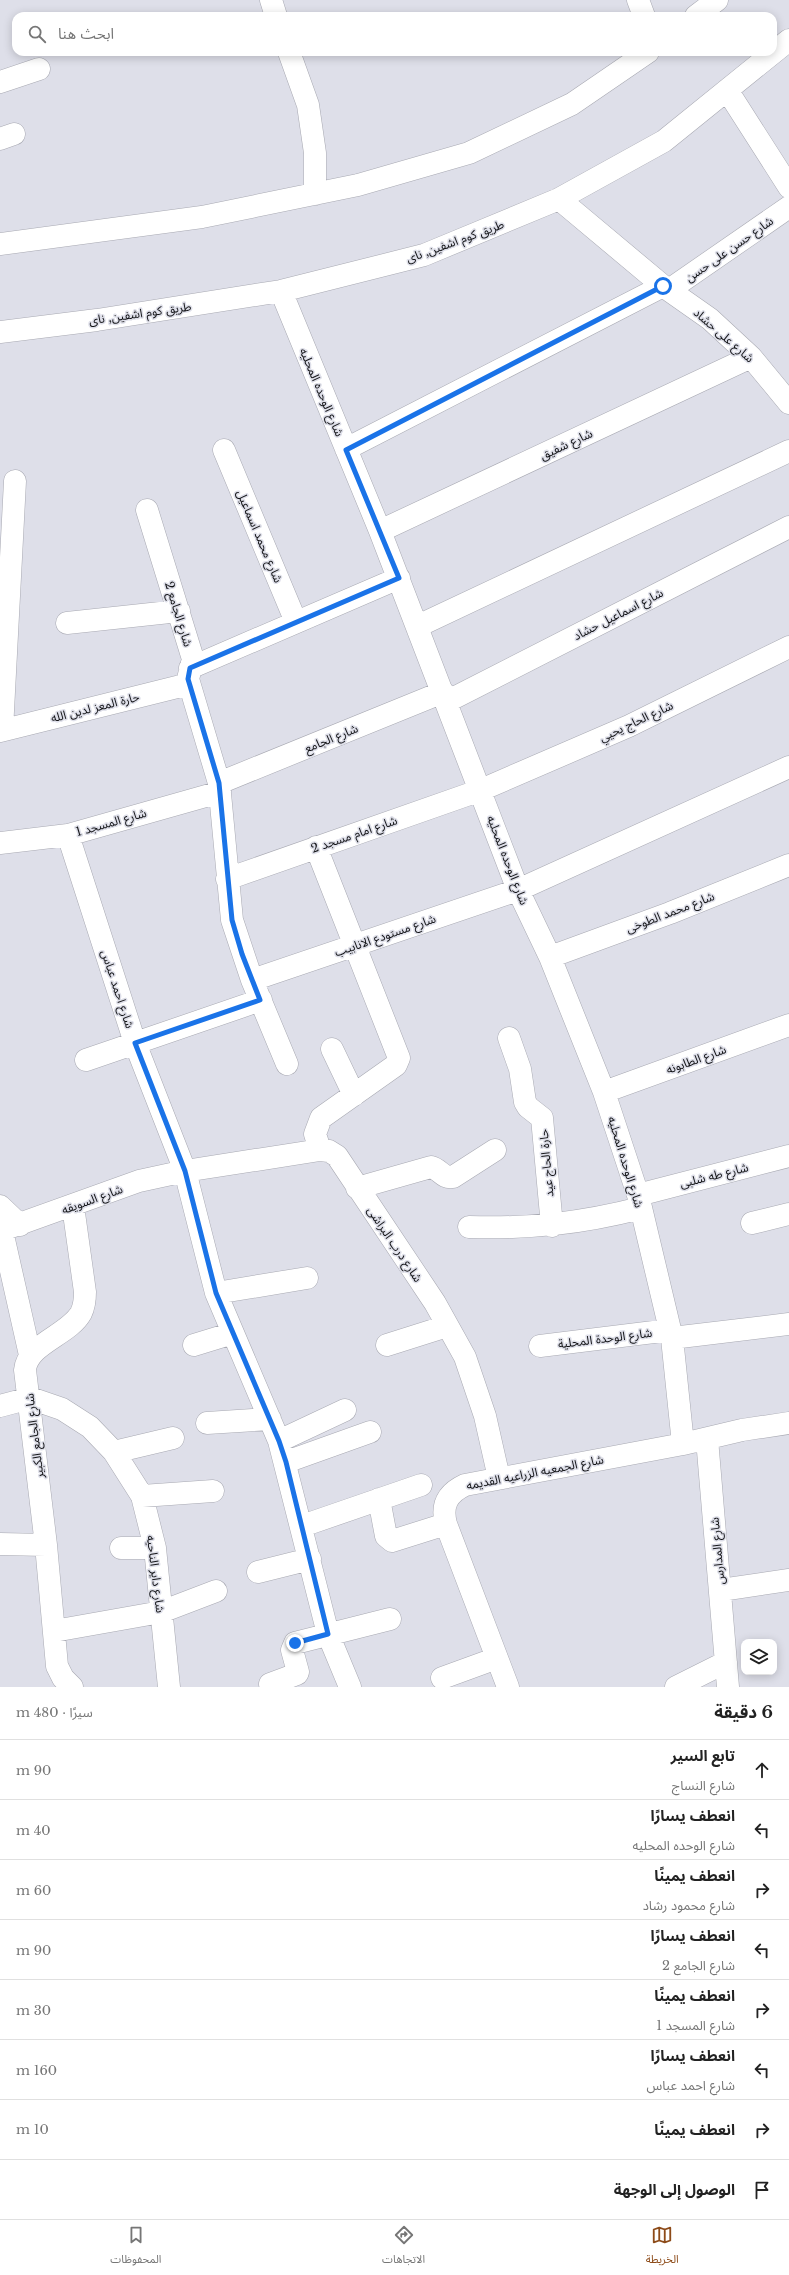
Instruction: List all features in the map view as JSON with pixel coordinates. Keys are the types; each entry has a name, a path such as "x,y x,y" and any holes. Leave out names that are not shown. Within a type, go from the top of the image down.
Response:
{"street":[{"path":"271,0 275,12"},
{"path":"638,0 642,12"},
{"path":"701,12 717,0"},
{"name":"طريق كوم اشفين, ناى","path":"777,50 789,40"},
{"path":"290,56 308,105 315,153 315,194"},
{"path":"0,244 202,217 358,185 469,153 572,104 642,56"},
{"name":"طريق كوم اشفين, ناى","path":"0,332 97,320 281,291 424,255 559,199 664,141 769,56"},
{"path":"0,82 39,68"},
{"path":"727,90 789,187"},
{"name":"شارع على حشاد","path":"559,199 666,288 710,319 786,391"},
{"name":"شارع حسن على حسن","path":"346,450 666,288 789,207"},
{"name":"شارع الوحده المحليه","path":"281,291 418,626 518,890 550,957 604,1092 640,1201 671,1334 683,1444"},
{"name":"شارع شفيق","path":"380,531 751,357"},
{"name":"شارع محمد اسماعيل","path":"224,450 296,622"},
{"path":"418,626 789,451"},
{"path":"1,730 15,482"},
{"name":"شارع الجامع 2","path":"147,510 193,659 190,676 219,787 232,920 252,980 287,1064"},
{"name":"شارع اسماعيل حشاد","path":"445,697 789,527"},
{"name":"حارة المعز لدين الله","path":"1,730 190,676 296,622 399,578"},
{"path":"67,623 179,611"},
{"name":"شارع الحاج يحيي","path":"481,790 628,726 789,647"},
{"name":"شارع الجامع","path":"219,787 445,697"},
{"name":"شارع مستودع الانابيب","path":"252,980 518,890 789,766"},
{"name":"شارع المسجد 1","path":"0,843 68,835 219,787"},
{"name":"شارع امام مسجد 2","path":"228,879 481,790"},
{"name":"شارع احمد عباس","path":"68,835 135,1043 185,1171 216,1293 270,1419 286,1462 328,1634 350,1687"},
{"path":"185,1171 320,1150 316,1143 315,1134 321,1118 396,1065 399,1058 316,848"},
{"name":"شارع محمد الطوخى","path":"550,957 670,913 789,865"},
{"path":"86,1060 260,1000"},
{"name":"شارع الطابونه","path":"604,1092 789,1025"},
{"name":"حارة الحاج عيد","path":"509,1038 520,1070 525,1102 528,1107 542,1118 552,1226"},
{"path":"332,1050 354,1095"},
{"name":"شارع درب البراشى","path":"320,1150 329,1151 337,1156 435,1303 448,1326 468,1364 485,1416 499,1478"},
{"path":"357,1188 431,1166 447,1177 453,1177 495,1150"},
{"name":"شارع طه شلبى","path":"469,1227 510,1228 552,1226 597,1219 640,1201 789,1156"},
{"name":"شارع السويقه","path":"7,1229 140,1181 185,1171"},
{"path":"0,1206 7,1229 30,1355 74,1322 81,1313 85,1303 86,1292 73,1206"},
{"path":"752,1223 789,1214"},
{"path":"216,1293 307,1278"},
{"name":"شارع الوحدة المحلية","path":"540,1346 789,1324"},
{"path":"387,1345 448,1326"},
{"path":"194,1345 233,1333"},
{"name":"شارع الجامع الكبير","path":"30,1355 25,1370 30,1398 46,1545 57,1666 63,1678 72,1687"},
{"path":"0,1406 30,1398"},
{"name":"شارع داير الناحيه","path":"30,1398 62,1409 90,1427 114,1452 142,1496 155,1548 169,1687"},
{"path":"279,1441 345,1410"},
{"path":"207,1423 270,1419"},
{"name":"شارع الجمعيه الزراعيه القديمه","path":"508,1687 443,1514 449,1496 456,1489 465,1485 499,1478 683,1444 742,1430 789,1423"},
{"path":"286,1462 370,1432"},
{"path":"114,1452 173,1438"},
{"name":"شارع المدارس","path":"707,1439 721,1590 728,1687"},
{"path":"302,1526 421,1485"},
{"path":"142,1496 213,1492"},
{"path":"379,1500 386,1536 392,1540 446,1524"},
{"path":"0,1544 46,1545"},
{"path":"121,1548 155,1548"},
{"path":"258,1572 310,1559"},
{"path":"721,1590 789,1580"},
{"path":"54,1631 161,1612 216,1591"},
{"path":"270,1684 297,1674 298,1672 292,1650 294,1644 390,1619"},
{"path":"442,1678 497,1658"},
{"path":"676,1687 726,1662"}],"route":[{"path":"295,1643 328,1634 286,1462 279,1441 216,1293 185,1171 135,1043 260,1000 242,954 232,920 219,783 188,679 188,671 190,668 399,578 346,450 663,286"}]}
